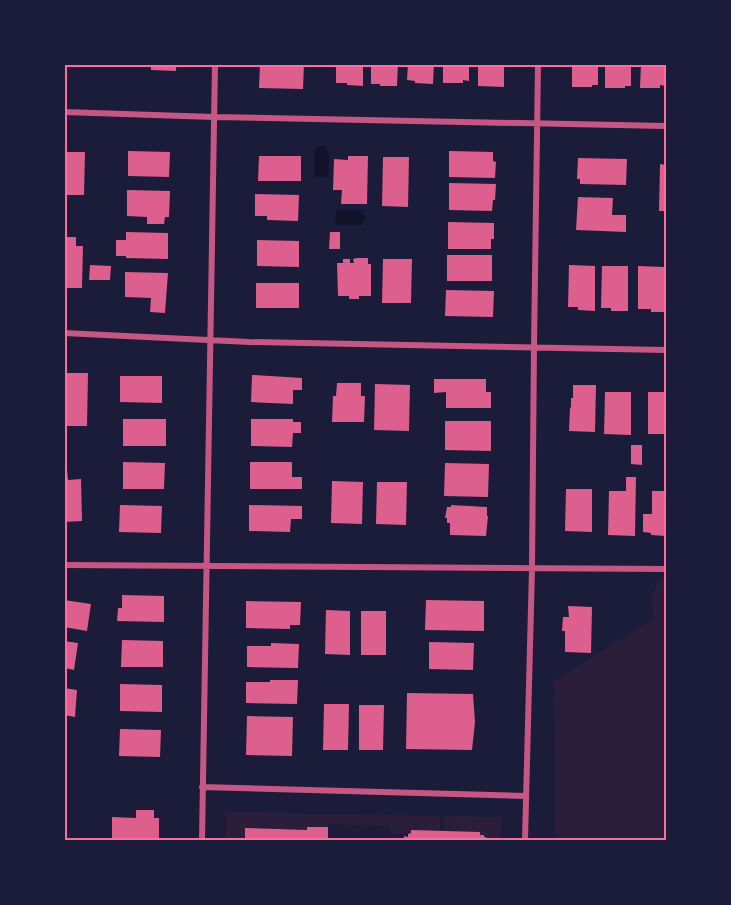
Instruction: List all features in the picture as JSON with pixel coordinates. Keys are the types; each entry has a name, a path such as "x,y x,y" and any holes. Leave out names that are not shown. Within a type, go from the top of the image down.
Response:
{"street":[{"path":"202,840 215,64"},
{"path":"525,840 532,569 538,64"},
{"path":"64,112 666,126"},
{"path":"64,333 261,342 666,350"},
{"path":"64,565 666,569"},
{"path":"202,787 526,796"}],"shaded area":[{"path":"317,146 326,146 326,150 329,151 328,177 314,177 314,150 317,150"},
{"path":"336,210 362,211 365,215 365,222 362,222 362,225 335,225"},
{"path":"659,580 666,580 666,840 555,840 554,681 653,619 651,597"},
{"path":"226,812 440,816 440,831 390,833 390,826 329,824 328,827 307,827 307,830 245,828 245,840 226,840"},
{"path":"444,816 501,817 501,840 486,840 480,832 444,831"}],"building":[{"path":"151,64 176,64 176,71 151,70"},
{"path":"260,64 304,64 303,89 259,88"},
{"path":"336,64 363,64 363,86 336,83"},
{"path":"371,64 398,64 397,86 371,84"},
{"path":"408,64 434,64 433,84 407,80"},
{"path":"443,64 469,64 469,81 443,83"},
{"path":"478,64 504,64 504,87 478,86"},
{"path":"572,64 598,64 598,85 572,87"},
{"path":"605,64 631,64 631,86 605,88"},
{"path":"641,64 666,64 665,86 640,88"},
{"path":"128,151 170,152 169,177 128,176"},
{"path":"449,151 493,152 493,161 496,162 495,178 449,177"},
{"path":"64,152 85,152 84,195 64,195"},
{"path":"259,156 301,156 301,181 258,181"},
{"path":"348,156 368,156 367,204 341,204 342,190 333,190 334,159 348,160"},
{"path":"383,157 409,157 408,207 382,206"},
{"path":"578,158 627,159 626,185 580,184 580,179 577,179"},
{"path":"660,164 666,165 666,211 659,211"},
{"path":"449,183 496,184 492,211 449,210"},
{"path":"127,190 170,191 169,217 165,217 164,224 147,224 147,217 127,216"},
{"path":"255,194 299,195 298,221 267,220 267,216 255,216"},
{"path":"578,197 613,198 612,215 626,215 626,232 576,230"},
{"path":"448,222 494,223 494,239 491,239 491,249 448,249"},
{"path":"126,232 168,233 168,259 116,256 116,240 126,240"},
{"path":"330,232 340,232 340,249 329,249"},
{"path":"64,237 76,237 76,246 83,246 82,288 64,288"},
{"path":"257,240 299,241 299,267 257,266"},
{"path":"447,255 492,255 492,281 447,281"},
{"path":"368,258 368,264 371,264 371,296 349,299 349,296 338,296 337,263 343,263 343,259 350,259 350,263 354,263 353,259"},
{"path":"383,259 412,259 411,303 382,303"},
{"path":"90,265 111,266 110,280 89,280"},
{"path":"569,265 595,266 595,311 568,307"},
{"path":"602,266 628,266 628,311 611,311 611,308 601,308"},
{"path":"638,266 664,267 664,312 638,309"},
{"path":"125,272 168,273 165,313 150,312 151,298 125,297"},
{"path":"256,283 299,283 299,308 256,308"},
{"path":"446,290 494,291 493,317 445,316"},
{"path":"64,373 88,373 87,426 64,426"},
{"path":"252,375 302,378 302,390 293,390 293,404 251,402"},
{"path":"120,376 162,376 162,403 120,402"},
{"path":"434,379 486,379 486,392 491,392 491,408 446,408 446,392 434,393"},
{"path":"337,383 361,383 361,396 365,396 364,422 332,422 333,396 336,396"},
{"path":"375,384 410,385 409,431 374,430"},
{"path":"573,385 596,385 595,432 569,431"},
{"path":"605,392 631,392 631,435 604,434"},
{"path":"648,392 666,392 666,434 648,434"},
{"path":"123,419 166,419 166,446 123,446"},
{"path":"251,419 293,419 293,422 301,422 301,433 293,433 292,447 251,446"},
{"path":"445,421 491,421 491,451 445,450"},
{"path":"631,445 642,445 642,465 631,464"},
{"path":"123,462 165,463 164,489 123,489"},
{"path":"250,462 292,462 292,477 302,477 302,489 250,489"},
{"path":"445,463 489,464 488,497 444,496"},
{"path":"64,469 67,469 68,480 81,479 82,521 64,522"},
{"path":"626,477 636,477 635,536 608,535 609,491 626,491"},
{"path":"332,481 363,482 362,524 331,523"},
{"path":"377,482 407,482 406,525 376,524"},
{"path":"566,489 592,489 592,532 565,531"},
{"path":"652,491 666,491 666,536 643,532 643,514 652,514"},
{"path":"120,505 162,506 161,533 119,532"},
{"path":"249,505 302,506 302,519 291,519 290,532 249,531"},
{"path":"451,505 487,507 486,536 450,535 450,523 447,523 447,518 445,518 447,507"},
{"path":"122,595 164,596 164,622 117,621 118,608 122,608"},
{"path":"64,600 91,604 87,631 64,627"},
{"path":"426,600 484,601 484,631 425,630"},
{"path":"246,601 301,602 300,625 290,625 290,629 246,628"},
{"path":"568,606 592,607 591,653 565,652 565,631 562,631 563,617 569,617"},
{"path":"326,610 350,611 350,655 325,654"},
{"path":"361,611 386,611 386,655 361,655"},
{"path":"122,640 163,641 163,667 121,667"},
{"path":"64,641 78,643 74,670 64,668"},
{"path":"429,642 474,643 473,670 429,669"},
{"path":"271,643 299,644 298,668 247,667 247,646 271,646"},
{"path":"270,680 298,680 297,704 246,703 246,682 270,682"},
{"path":"120,684 162,685 162,712 120,711"},
{"path":"64,688 77,690 75,717 64,715"},
{"path":"407,693 473,694 475,722 472,750 406,749"},
{"path":"324,704 349,704 348,750 323,750"},
{"path":"359,705 384,705 383,750 359,750"},
{"path":"247,716 293,717 292,756 246,755"},
{"path":"120,729 161,730 160,757 119,756"},
{"path":"136,810 154,810 154,818 159,818 159,840 112,840 112,817 136,818"},
{"path":"307,827 328,827 328,840 245,840 245,828 307,830"},
{"path":"411,830 480,832 486,840 404,840 404,836 408,837"}]}
